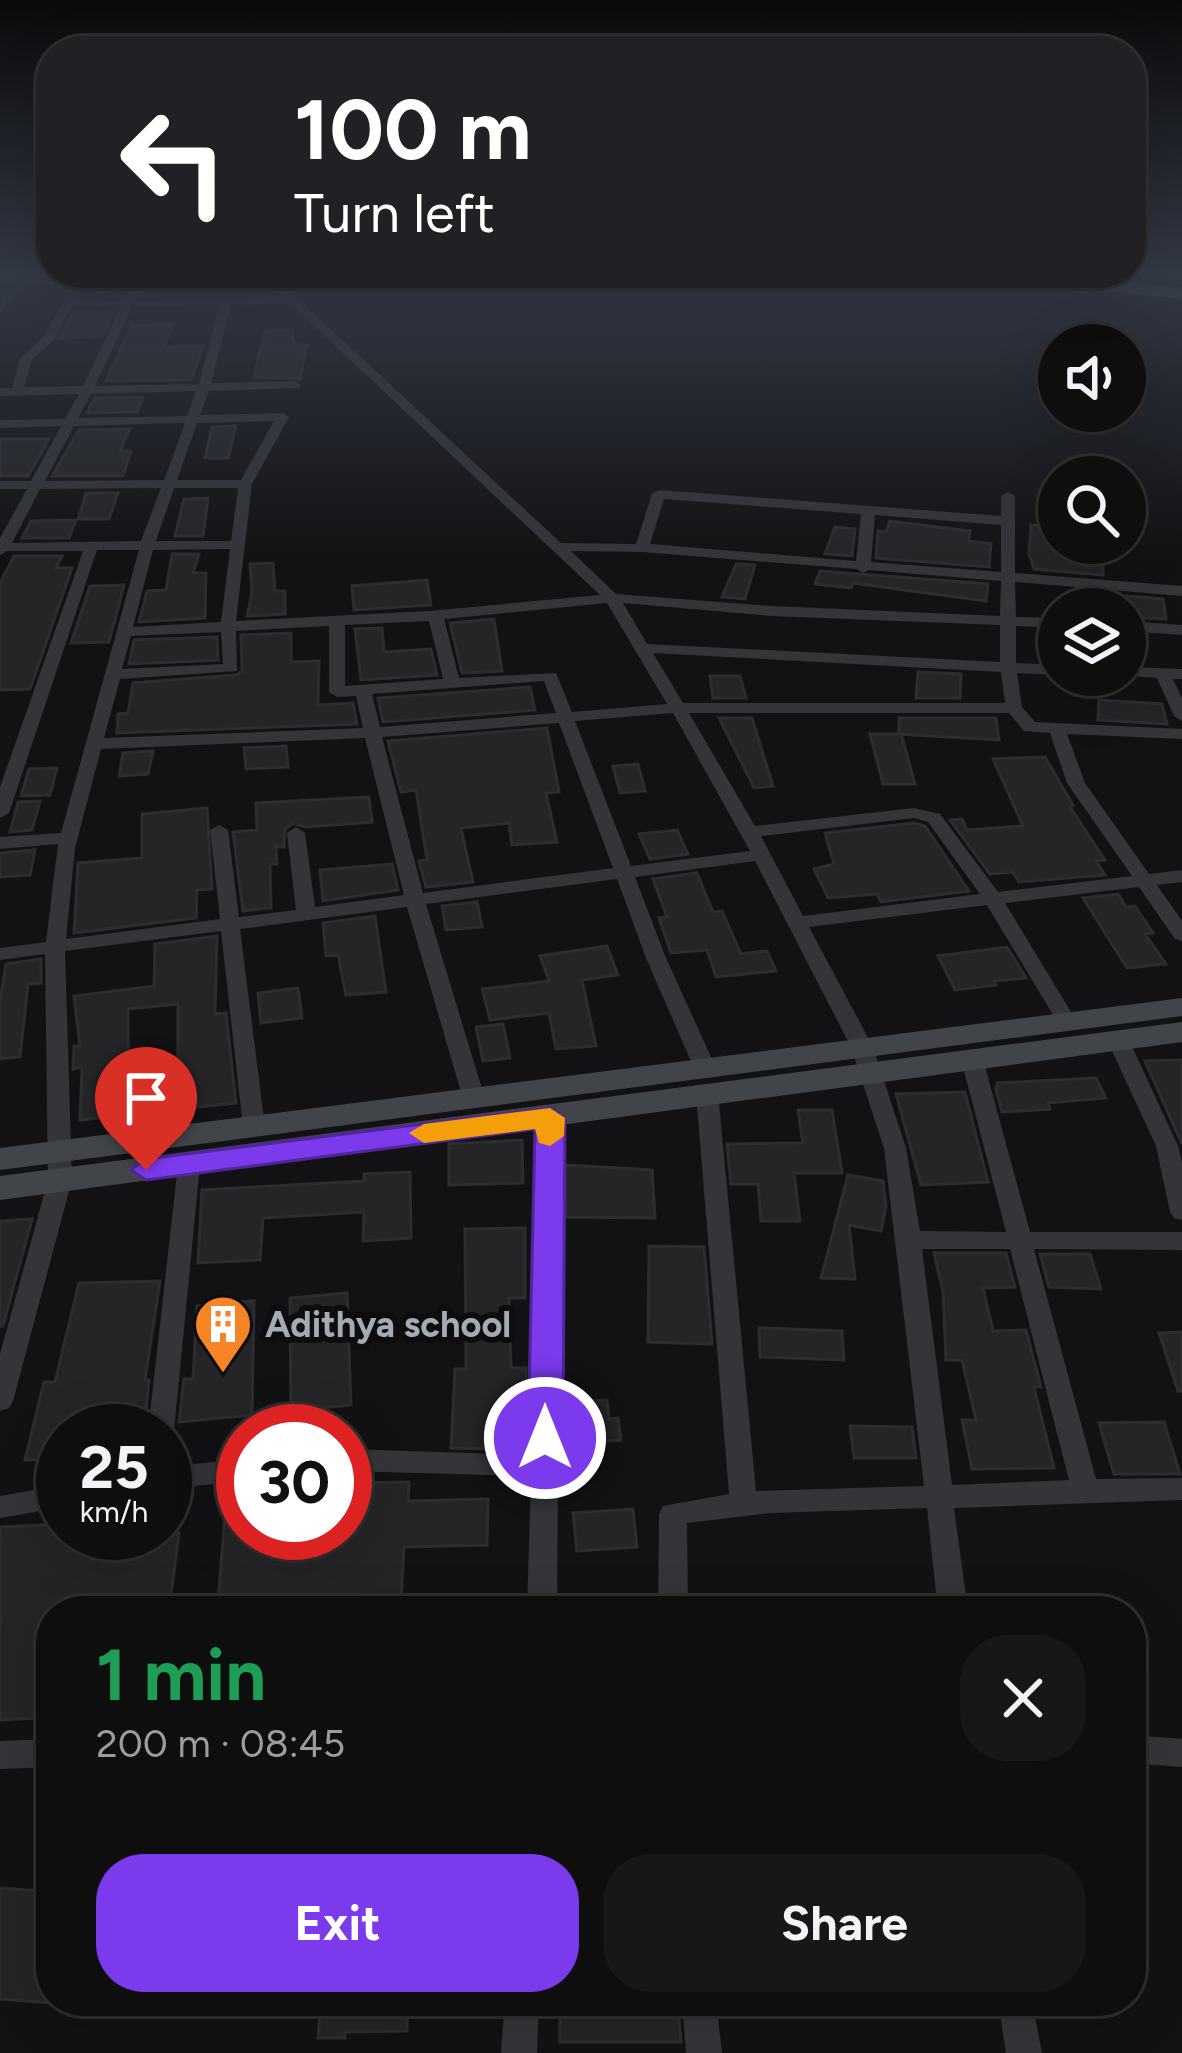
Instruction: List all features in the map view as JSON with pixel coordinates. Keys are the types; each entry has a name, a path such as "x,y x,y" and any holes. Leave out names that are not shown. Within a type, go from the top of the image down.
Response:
{"main road":[{"path":"0,1188 61,1165 254,1127 474,1099 706,1081 868,1060 1066,1020 1182,1006"},
{"path":"868,1060 972,1059 1182,1032"},
{"path":"0,1159 61,1165 189,1165 550,1118 706,1081"}],"street":[{"path":"17,392 23,369"},
{"path":"1,548 96,369"},
{"path":"0,1401 61,1165 55,948 69,838 147,546 209,369"},
{"path":"367,369 612,598 798,922 868,1060 896,1148 951,1596"},
{"path":"0,392 295,386"},
{"path":"0,424 283,417 245,484 229,627 232,668 116,674"},
{"path":"0,485 245,484"},
{"path":"642,548 658,494 1009,521"},
{"path":"1008,496 1008,668 1014,708 1030,727 1182,734"},
{"path":"863,569 868,510"},
{"path":"0,813 92,545"},
{"path":"1,548 238,545"},
{"path":"557,547 642,548 1010,581 1182,591"},
{"path":"123,632 337,622 612,598 772,611 1038,622"},
{"path":"435,614 452,684"},
{"path":"337,622 338,692 550,676 706,1081 743,1501"},
{"path":"1146,627 1182,630"},
{"path":"642,648 1038,669"},
{"path":"1173,674 1182,716"},
{"path":"363,691 381,784 474,1099"},
{"path":"92,744 372,733 678,708 1014,708"},
{"path":"1057,729 1076,783 1182,935"},
{"path":"748,832 914,813 934,818 993,899 1066,1020"},
{"path":"219,830 254,1127"},
{"path":"296,833 306,912"},
{"path":"0,844 69,838"},
{"path":"0,953 759,856"},
{"path":"798,922 1182,875"},
{"path":"1118,1040 1174,1146 1182,1212"},
{"path":"972,1059 1085,1487"},
{"path":"542,1596 550,1118"},
{"path":"164,1404 189,1165"},
{"path":"906,1240 1182,1241"},
{"path":"372,1461 546,1466"},
{"path":"674,1596 673,1514 743,1501 937,1497 1085,1487 1182,1489"},
{"path":"0,1507 36,1501"},
{"path":"1146,1750 1182,1753"},
{"path":"0,1755 36,1754"},
{"path":"519,2053 521,2016"},
{"path":"700,2016 704,2053"},
{"path":"1018,2016 1024,2053"}],"building":[{"path":"112,369 195,369 191,380 106,381"},
{"path":"256,369 302,369 300,379 254,377"},
{"path":"143,397 137,412 87,413 94,398"},
{"path":"236,426 228,458 205,458 212,427"},
{"path":"130,429 120,451 131,451 123,476 52,476 79,430"},
{"path":"0,439 49,439 28,476 0,476"},
{"path":"86,493 118,493 109,519 78,519"},
{"path":"208,498 203,536 175,536 184,499"},
{"path":"76,520 69,538 22,538 31,521"},
{"path":"890,521 970,531 969,541 991,544 989,567 876,558 878,531 886,532"},
{"path":"1031,525 1038,526 1038,564 1103,564 1103,575 1034,569 1029,554"},
{"path":"835,527 855,529 852,556 825,554"},
{"path":"172,554 199,554 193,573 206,573 205,618 139,622 147,591 166,590"},
{"path":"14,556 62,556 56,568 72,568 30,689 0,690 0,583"},
{"path":"273,563 275,591 285,591 285,614 247,616 252,593 250,564"},
{"path":"736,564 755,565 745,599 722,597"},
{"path":"820,571 988,584 986,601 853,583 851,588 815,584"},
{"path":"427,580 431,605 354,610 352,586"},
{"path":"124,585 109,642 71,643 90,586"},
{"path":"1146,598 1163,599 1166,619 1146,618"},
{"path":"494,619 502,671 462,673 450,623"},
{"path":"382,628 384,652 431,649 437,675 361,680 355,629"},
{"path":"291,633 291,662 319,661 318,705 353,703 357,724 117,733 118,714 128,713 133,683 237,675 242,671 241,635"},
{"path":"217,637 218,660 129,664 134,640"},
{"path":"918,672 961,674 960,698 916,698"},
{"path":"710,676 740,676 746,698 713,698"},
{"path":"530,687 535,710 383,722 378,698"},
{"path":"1099,700 1162,704 1167,724 1098,720"},
{"path":"719,718 752,718 773,786 754,788"},
{"path":"899,718 996,718 999,740 899,734"},
{"path":"547,728 559,792 546,793 557,842 512,845 509,823 461,828 473,882 426,887 419,861 427,860 416,790 401,792 388,741"},
{"path":"870,734 901,734 915,784 883,784"},
{"path":"286,746 288,767 246,769 244,748"},
{"path":"153,751 148,774 119,776 123,753"},
{"path":"1045,757 1105,860 1096,861 1105,875 1019,882 1013,872 990,874 950,820 962,819 967,830 1023,826 993,759"},
{"path":"638,764 645,791 620,793 613,766"},
{"path":"57,768 50,795 21,796 29,769"},
{"path":"369,797 372,822 305,827 293,823 285,829 284,847 276,847 277,864 270,864 271,908 243,911 233,832 257,830 256,803"},
{"path":"40,801 32,830 10,832 18,802"},
{"path":"207,808 212,889 197,890 196,918 74,933 78,863 142,858 142,814"},
{"path":"914,823 925,826 969,891 881,902 877,894 828,898 814,869 834,864 825,833"},
{"path":"677,830 688,854 650,859 639,834"},
{"path":"35,850 30,875 0,877 0,853"},
{"path":"392,864 398,890 323,901 320,870"},
{"path":"697,873 713,912 722,911 741,954 767,951 776,971 716,977 707,950 671,953 659,918 667,917 653,879"},
{"path":"1118,894 1126,907 1135,906 1153,933 1145,934 1166,964 1127,968 1083,898"},
{"path":"477,902 482,927 446,930 442,906"},
{"path":"375,916 386,992 346,995 338,955 326,956 323,923"},
{"path":"217,936 215,1014 226,1013 236,1103 80,1120 82,1067 73,1069 74,1046 80,1046 74,996 154,986 155,944","holes":["178,1004 178,1069 128,1074 128,1009"]},
{"path":"607,946 618,975 582,980 596,1046 556,1049 549,1013 490,1020 482,989 549,981 540,956"},
{"path":"1007,947 1026,978 955,990 938,956"},
{"path":"41,959 41,983 28,984 20,1057 0,1059 0,1000 6,964"},
{"path":"298,988 302,1018 261,1023 258,993"},
{"path":"503,1024 510,1058 483,1061 476,1027"},
{"path":"1182,1060 1182,1144 1145,1061"},
{"path":"1096,1078 1106,1098 1048,1103 1050,1109 1002,1112 996,1090 997,1083"},
{"path":"965,1092 988,1182 921,1185 896,1094"},
{"path":"798,1110 832,1110 842,1173 794,1173 800,1221 761,1221 758,1184 731,1184 727,1144 803,1143"},
{"path":"522,1140 523,1183 449,1185 449,1144"},
{"path":"565,1165 652,1170 655,1218 565,1217"},
{"path":"410,1172 411,1238 363,1241 364,1212 263,1218 260,1260 198,1263 202,1190 364,1181 364,1174"},
{"path":"848,1175 883,1181 886,1206 881,1231 849,1225 855,1279 821,1278"},
{"path":"32,1219 3,1326 0,1326 0,1221"},
{"path":"525,1228 525,1298 509,1298 511,1368 526,1368 526,1450 451,1448 455,1369 466,1369 465,1229"},
{"path":"649,1246 704,1247 712,1344 648,1342"},
{"path":"934,1253 1006,1253 1015,1287 983,1288 993,1331 1026,1330 1054,1468 972,1469 962,1420 976,1420 962,1360 946,1360 943,1292"},
{"path":"1040,1254 1090,1254 1101,1289 1049,1287"},
{"path":"160,1281 145,1380 149,1380 147,1404 39,1404 44,1382 55,1382 79,1283"},
{"path":"347,1293 351,1404 291,1404 290,1298"},
{"path":"254,1301 252,1404 216,1404 216,1418 192,1421 192,1404 181,1404 184,1379 193,1379 197,1306"},
{"path":"759,1328 842,1331 844,1360 760,1357"},
{"path":"1182,1332 1182,1391 1178,1391 1159,1333"},
{"path":"607,1400 609,1419 618,1418 621,1440 567,1444 565,1421 577,1421 575,1402"},
{"path":"36,1415 36,1460 25,1460"},
{"path":"1164,1422 1180,1474 1114,1474 1099,1423"},
{"path":"850,1426 912,1427 916,1458 854,1458"},
{"path":"409,1482 408,1501 488,1499 487,1545 404,1547 401,1596 219,1596 221,1560 372,1560 372,1483"},
{"path":"633,1509 637,1547 577,1551 573,1513"},
{"path":"36,1525 36,1560 176,1560 171,1596 36,1596 36,1718 0,1720 0,1527"},
{"path":"0,1888 36,1891 36,2002 0,1999"},
{"path":"320,2016 408,2016 407,2031 345,2032 345,2038 318,2038"},
{"path":"560,2016 679,2016 681,2042 560,2042"}],"slow traffic":[{"path":"424,1133 550,1118 550,1136"}],"place":[{"name":"Adithya school","path":"223,1375"}],"route":[{"path":"146,1170 550,1118 545,1438"}]}
